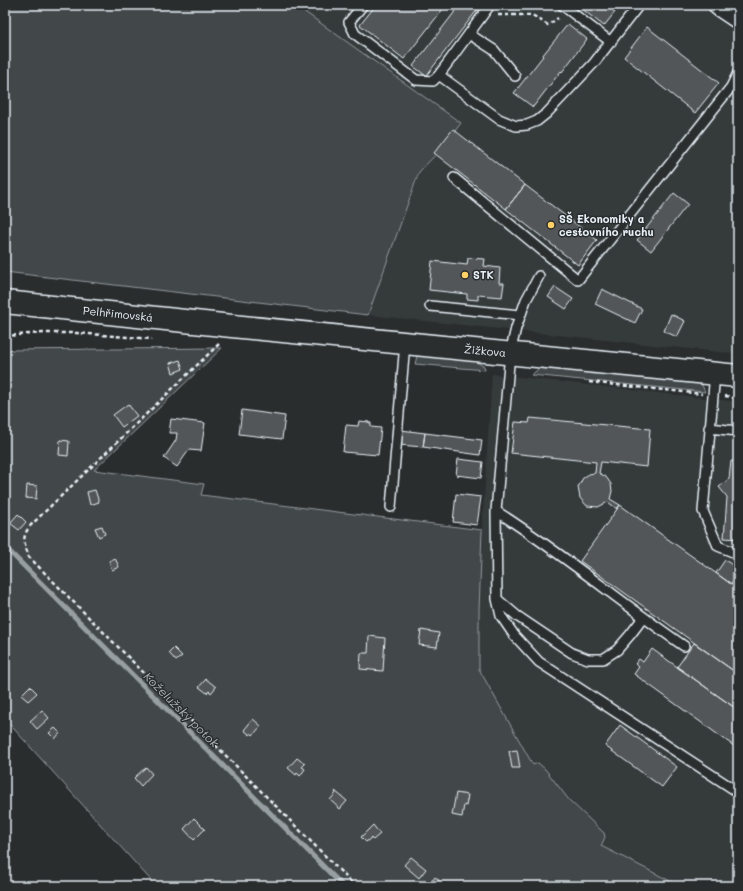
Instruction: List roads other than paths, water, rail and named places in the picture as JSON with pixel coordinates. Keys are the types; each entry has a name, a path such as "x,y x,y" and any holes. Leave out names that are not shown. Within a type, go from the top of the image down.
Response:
{"main road":[{"name":"Pelhřimovská","path":"5,302 226,335"},
{"name":"Žižkova","path":"226,335 405,344 738,376"}],"lane":[{"path":"363,5 349,22 355,34 416,80 433,82 490,5"},
{"path":"439,75 499,119 516,126 537,122 594,63 638,5"},
{"path":"565,7 611,42"},
{"path":"469,34 494,50 515,76"},
{"path":"454,178 578,280 731,87 738,73"},
{"path":"539,276 520,315 510,353 496,511 497,599 501,616 514,635 539,662 738,792"},
{"path":"430,306 520,315"},
{"path":"391,507 405,344"},
{"path":"715,373 709,428 703,511 718,546 738,554"},
{"path":"709,428 738,431"},
{"path":"496,511 528,532 643,618 684,646"},
{"path":"497,599 517,616 572,653 588,659 603,659 617,650 643,618"}],"waterway":[{"name":"Koželužský potok","path":"5,547 343,886"}],"place":[{"name":"SŠ Ekonomiky a cestovního ruchu","path":"551,225"},
{"name":"STK","path":"465,275"}]}
